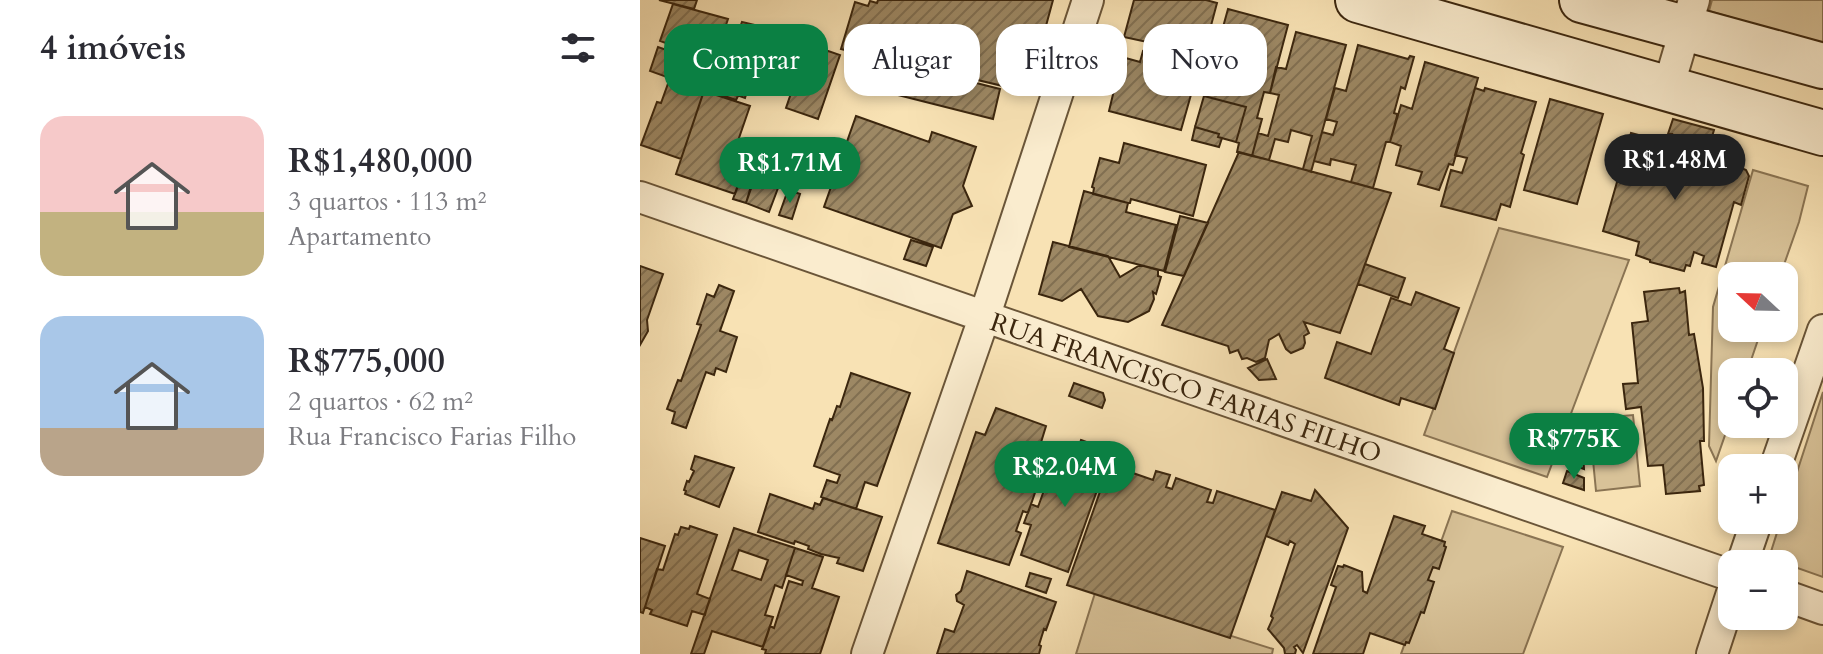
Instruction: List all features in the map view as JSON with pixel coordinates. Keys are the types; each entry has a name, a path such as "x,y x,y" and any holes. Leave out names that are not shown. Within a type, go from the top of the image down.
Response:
{"main road":[{"path":"1358,0 1823,133"},
{"path":"1582,0 1690,14 1823,66"}],"street":[{"path":"867,654 984,318 1088,0"},
{"path":"1668,88 1690,14"},
{"name":"RUA FRANCISCO FARIAS FILHO","path":"640,197 1718,571"},
{"path":"1780,454 1823,330"},
{"path":"1798,600 1823,609"},
{"path":"1712,654 1720,630"}],"shaded area":[{"path":"1712,0 1823,0 1823,44 1709,11"},
{"path":"1753,170 1808,186 1785,262 1726,262"},
{"path":"1499,228 1629,260 1547,477 1424,435"},
{"path":"1718,290 1718,342 1757,342 1752,358 1718,358 1718,438 1724,438 1716,461 1709,446 1713,307"},
{"path":"1823,392 1823,577 1798,568 1798,550 1772,550 1777,534 1798,534 1798,469"},
{"path":"1633,415 1640,486 1596,491 1589,419"},
{"path":"1452,511 1563,547 1523,654 1401,654"},
{"path":"1095,593 1273,649 1272,654 1076,654"}],"building":[{"path":"659,0 697,0 694,9"},
{"path":"878,0 1053,0 1046,24 996,24 996,84 980,81 980,24 848,24 855,2 868,6 870,1 877,3"},
{"path":"1134,0 1206,0 1217,3 1211,24 1143,24 1143,41 1127,38"},
{"path":"673,4 728,19 726,24 666,24"},
{"path":"1228,9 1288,25 1270,93 1267,92 1267,24 1224,24"},
{"path":"1296,32 1346,45 1311,172 1303,169 1312,136 1291,130 1288,142 1275,139 1269,160 1252,156 1258,133 1268,136 1279,95 1270,93 1276,67 1286,69"},
{"path":"1358,45 1408,59 1414,57 1405,89 1401,87 1390,142 1386,142 1373,188 1351,182 1356,165 1331,159 1330,165 1314,161 1322,132 1333,135 1337,122 1326,119 1335,88 1346,91"},
{"path":"658,47 664,49 664,76 650,71"},
{"path":"828,51 840,55 828,90"},
{"path":"1143,51 1143,96 1191,96 1181,130 1109,111 1113,96 1127,96 1127,58 1140,62"},
{"path":"1425,62 1478,78 1453,165 1449,164 1439,190 1418,184 1422,172 1396,165 1401,146 1390,142 1401,105 1412,109"},
{"path":"980,84 996,88 998,96 993,119 902,96 980,96"},
{"path":"1475,88 1536,102 1510,207 1501,204 1496,220 1441,206 1451,170 1462,173 1467,158 1455,155"},
{"path":"664,95 702,96 681,159 641,145 657,102 661,103"},
{"path":"702,96 719,96 750,106 728,170 742,175 735,194 676,174"},
{"path":"790,96 826,96 818,119 786,108"},
{"path":"1204,96 1263,96 1257,118 1262,119 1252,156 1237,152 1239,143 1236,142 1246,107"},
{"path":"1204,96 1246,107 1236,142 1195,127"},
{"path":"1550,99 1603,114 1577,204 1524,190"},
{"path":"856,116 929,142 932,132 976,147 963,186 972,206 953,214 941,248 824,207"},
{"path":"1673,119 1714,130 1708,150 1670,140 1672,134 1668,134"},
{"path":"1195,127 1219,134 1218,137 1222,138 1219,147 1192,140"},
{"path":"1631,133 1740,162 1739,167 1746,170 1749,176 1741,205 1734,202 1716,267 1702,263 1704,256 1694,252 1690,266 1686,265 1684,271 1650,262 1636,255 1639,242 1603,231"},
{"path":"1124,143 1206,165 1193,216 1131,199 1128,203 1093,194 1100,158 1119,163"},
{"path":"1239,152 1391,193 1340,333 1304,322 1309,333 1304,336 1303,348 1291,353 1279,334 1269,340 1265,358 1256,362 1242,359 1238,350 1230,353 1228,346 1162,325"},
{"path":"757,171 781,180 769,212 746,203"},
{"path":"740,179 752,183 746,203 733,199"},
{"path":"788,190 800,194 792,219 779,215"},
{"path":"1084,191 1128,203 1126,212 1176,225 1164,271 1069,247"},
{"path":"1180,216 1208,223 1184,276 1165,272"},
{"path":"911,240 933,247 926,266 904,259"},
{"path":"1053,242 1108,256 1120,277 1140,265 1158,270 1161,277 1156,294 1153,292 1154,299 1149,311 1128,322 1098,316 1081,289 1062,301 1039,294"},
{"path":"1365,264 1405,278 1398,298 1358,284"},
{"path":"640,266 663,274 647,320 648,331 640,345"},
{"path":"719,285 734,291 720,331 737,337 726,372 716,368 714,375 706,372 686,428 672,423 675,412 667,409 678,380 681,381 701,325 697,324 707,294 714,297"},
{"path":"1679,288 1680,293 1685,291 1689,335 1694,334 1703,388 1704,441 1700,441 1704,485 1699,486 1700,491 1666,494 1663,465 1648,466 1641,407 1626,409 1623,384 1638,383 1632,323 1648,321 1644,292"},
{"path":"1416,292 1459,308 1444,349 1454,353 1435,409 1401,398 1399,405 1325,378 1337,342 1371,354 1391,298 1411,305"},
{"path":"1267,359 1276,379 1259,380 1248,368"},
{"path":"851,373 910,393 877,486 865,482 856,509 821,497 827,480 837,483 840,475 814,466 830,419 837,406 840,407"},
{"path":"1074,383 1103,393 1105,400 1102,408 1069,396"},
{"path":"996,408 1046,426 1039,449 1049,452 1028,513 1023,511 1016,531 1021,533 1009,565 938,543 976,432 985,435"},
{"path":"1081,440 1111,451 1068,572 1021,555 1031,525 1024,523 1031,504 1038,507 1051,471 1068,477"},
{"path":"1574,448 1583,452 1584,469 1570,464"},
{"path":"1113,455 1133,462 1130,472 1153,480 1156,471 1170,475 1166,487 1172,489 1176,478 1211,490 1207,502 1213,503 1217,491 1275,510 1230,638 1067,585"},
{"path":"695,456 734,468 719,507 685,494 687,481 694,471 691,469"},
{"path":"1567,471 1584,478 1584,490 1563,483"},
{"path":"1315,490 1348,528 1303,653 1297,645 1294,647 1295,654 1285,654 1284,648 1268,629 1295,544 1290,541 1288,545 1266,536 1282,492 1311,501"},
{"path":"770,494 813,509 815,503 820,505 823,498 882,517 863,571 837,563 839,558 808,549 809,546 758,532"},
{"path":"1394,516 1425,526 1422,534 1445,542 1446,547 1439,569 1433,567 1428,580 1434,582 1424,613 1421,612 1409,643 1405,645 1370,633 1363,654 1313,654 1336,587 1331,585 1338,566 1344,565 1362,572 1363,591 1367,593"},
{"path":"690,526 717,535 697,594 710,599 705,615 692,611 687,626 650,614 652,610 645,607 657,569 663,570 675,534 678,535 681,527 689,529"},
{"path":"734,528 795,548 782,588 775,585 765,615 773,617 763,647 712,631 704,654 691,654","holes":["739,550 768,560 761,580 732,570"]},
{"path":"640,538 665,546 643,613 640,612"},
{"path":"795,548 823,557 812,588 839,597 820,654 765,654 766,650 762,649 770,626 774,628 789,581 802,585 803,581 786,575"},
{"path":"967,571 1056,602 1044,629 1039,654 937,654 945,629 954,632 964,605 957,601 956,595 961,591"},
{"path":"1030,573 1051,579 1046,593 1026,586"}]}
